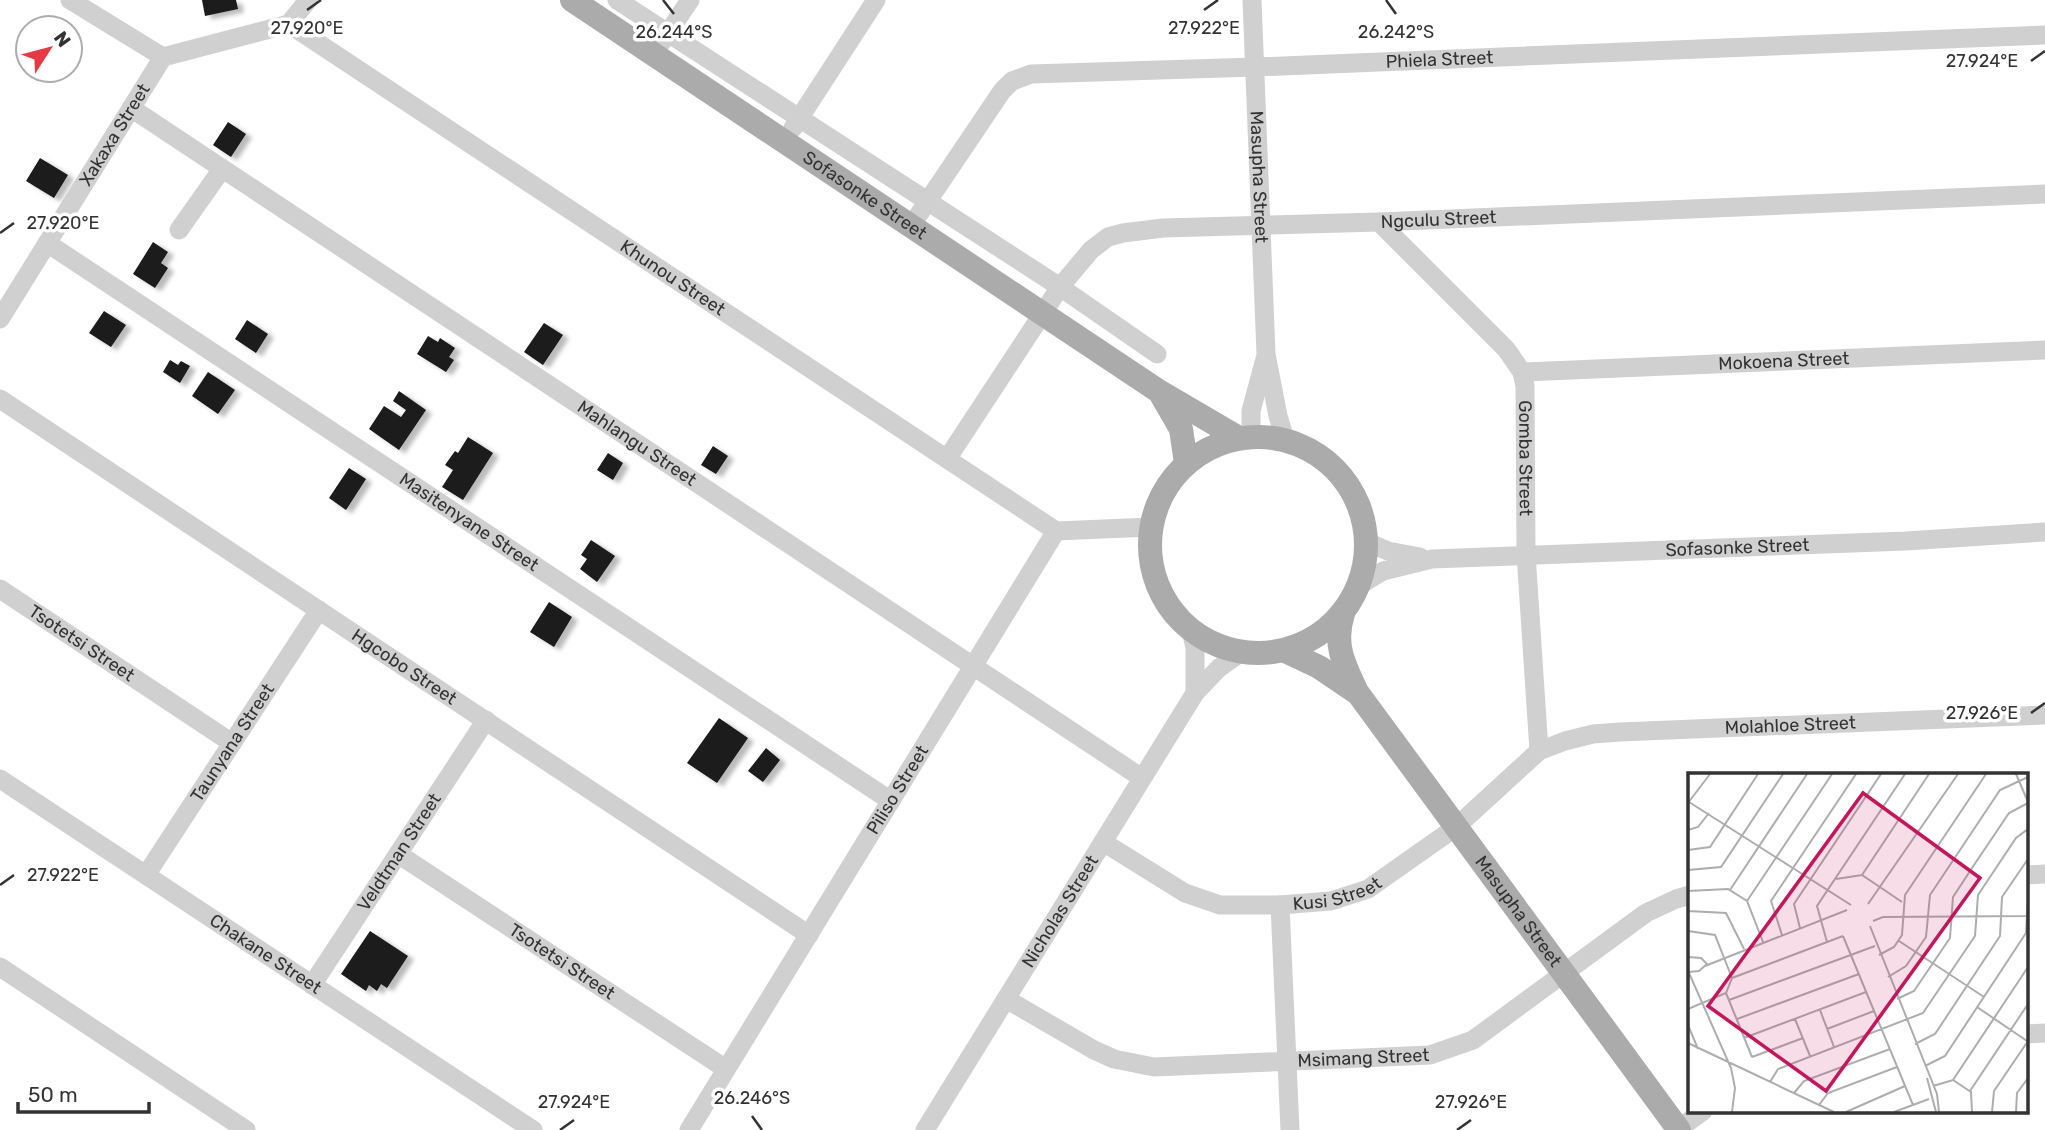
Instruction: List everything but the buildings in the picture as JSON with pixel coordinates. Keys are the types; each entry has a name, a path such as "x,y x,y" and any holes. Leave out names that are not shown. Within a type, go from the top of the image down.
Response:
{"main road":[{"name":"Sofasonke Street","path":"572,0 1157,390 1245,437"},
{"name":"Sofasonke Street","path":"1157,390 1175,415 1181,429 1186,463"},
{"name":"Sofasonke Street","path":"1245,437 1285,439 1317,453 1343,477 1361,508 1367,542 1366,564 1360,585 1343,614 1326,631 1307,643 1285,651 1263,654 1240,653 1214,645 1191,631 1171,610 1157,584 1150,556 1151,527 1158,502 1171,478 1186,463 1213,445 1245,437"},
{"name":"Masupha Street","path":"1343,614 1338,651 1357,692 1678,1130"},
{"name":"Masupha Street","path":"1285,651 1319,667 1357,692"}],"street":[{"path":"70,0 163,57 289,24 308,0"},
{"path":"617,0 1060,287 1157,354"},
{"path":"653,54 690,0"},
{"path":"784,142 876,0"},
{"name":"Masupha Street","path":"1252,0 1266,354 1275,404 1285,439"},
{"name":"Khunou Street","path":"289,24 1056,531"},
{"name":"Phiela Street","path":"912,226 1002,91 1020,76 1031,74 2045,35"},
{"name":"Xakaxa Street","path":"0,319 163,57"},
{"name":"Mahlangu Street","path":"131,108 1142,778"},
{"path":"179,230 222,169"},
{"name":"Ngculu Street","path":"947,459 1060,287 1091,250 1108,237 1124,233 1163,228 1379,222 2045,194"},
{"path":"1379,222 1506,349 1522,372"},
{"name":"Masitenyane Street","path":"47,243 891,801"},
{"name":"Mokoena Street","path":"1522,372 2045,350"},
{"name":"Masupha Street","path":"1245,437 1266,354"},
{"name":"Gomba Street","path":"1522,372 1525,386 1526,554 1539,751"},
{"name":"Hgcobo Street","path":"0,399 809,934"},
{"path":"1056,531 1151,527"},
{"name":"Piliso Street","path":"689,1130 1056,531"},
{"name":"Sofasonke Street","path":"1360,585 1383,571 1432,559 1906,541 2045,532"},
{"name":"Sofasonke Street","path":"1367,542 1388,551 1432,559"},
{"name":"Tsotetsi Street","path":"0,589 232,743"},
{"name":"Taunyana Street","path":"146,875 319,610"},
{"path":"1191,631 1195,648 1195,693"},
{"name":"Nicholas Street","path":"925,1130 1195,693 1219,668 1240,653"},
{"name":"Molahloe Street","path":"1539,751 1593,734 2045,715"},
{"name":"Veldtman Street","path":"312,985 485,720"},
{"name":"Kusi Street","path":"1103,842 1185,893 1220,905 1280,905 1331,901 1368,889 1456,827 1539,751"},
{"name":"Chakane Street","path":"0,779 533,1130"},
{"name":"Tsotetsi Street","path":"398,854 726,1069"},
{"name":"Msimang Street","path":"1006,999 1094,1050 1114,1059 1154,1067 1430,1055 1473,1040 1646,913 1688,896"},
{"path":"1280,905 1290,1130"},
{"path":"0,967 246,1130"},
{"path":"1678,1130 1702,1112"}]}
